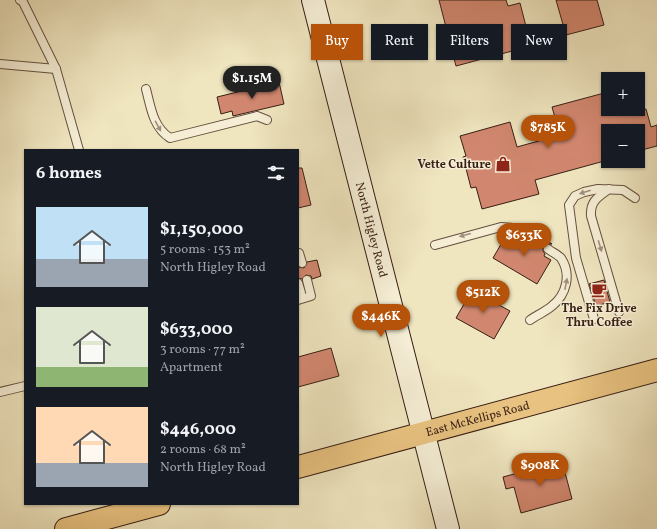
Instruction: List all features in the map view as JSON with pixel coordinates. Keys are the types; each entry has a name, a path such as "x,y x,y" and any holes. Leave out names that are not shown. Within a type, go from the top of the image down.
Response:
{"main road":[{"name":"North Higley Road","path":"313,0 448,529"},
{"name":"East McKellips Road","path":"299,467 657,370"},
{"path":"66,529 155,505"}],"lane":[{"path":"20,0 23,2 56,69 80,149"},
{"path":"0,64 56,69"},
{"path":"146,89 156,125 170,138 257,116 267,120"},
{"path":"594,319 576,258 569,205 575,196 584,192 609,189 623,190 635,198"},
{"path":"609,189 595,199 590,207 591,216 619,312"},
{"path":"435,245 501,227 514,228 528,237"},
{"path":"530,320 552,306 563,294 566,285 567,275 560,257 548,249"},
{"path":"300,253 302,263"},
{"path":"299,300 311,296 307,280"},
{"path":"0,392 24,386"}],"building":[{"path":"439,0 506,0 508,6 520,3 525,24 511,24 511,51 503,53 503,24 445,24"},
{"path":"556,0 597,0 604,25 567,35 567,24 563,24"},
{"path":"454,60 478,60 456,66"},
{"path":"279,82 284,104 233,116 232,111 221,114 217,97"},
{"path":"601,94 601,116 645,116 646,109 651,127 657,125 657,146 645,149 645,124 601,124 601,162 535,180 539,194 482,209 476,187 471,188 463,157 466,156 460,136 510,122 517,147 560,135 552,107"},
{"path":"299,168 302,168 311,205 299,208"},
{"path":"532,231 552,244 546,244 543,246 544,256 551,260 537,284 493,258 507,234 524,244 525,242 532,240"},
{"path":"317,260 321,276 312,279 311,276 306,275 302,279 299,278 299,267 304,268 307,262"},
{"name":"The Fix Drive Thru Coffee","path":"604,280 610,302 596,306 589,284"},
{"path":"472,290 510,311 494,339 456,318"},
{"path":"331,348 339,376 299,387 299,357"},
{"path":"562,461 572,499 521,513 514,487 506,489 503,477"}],"place":[{"name":"Vette Culture","path":"503,164"},
{"name":"The Fix Drive Thru Coffee","path":"599,290"}]}
